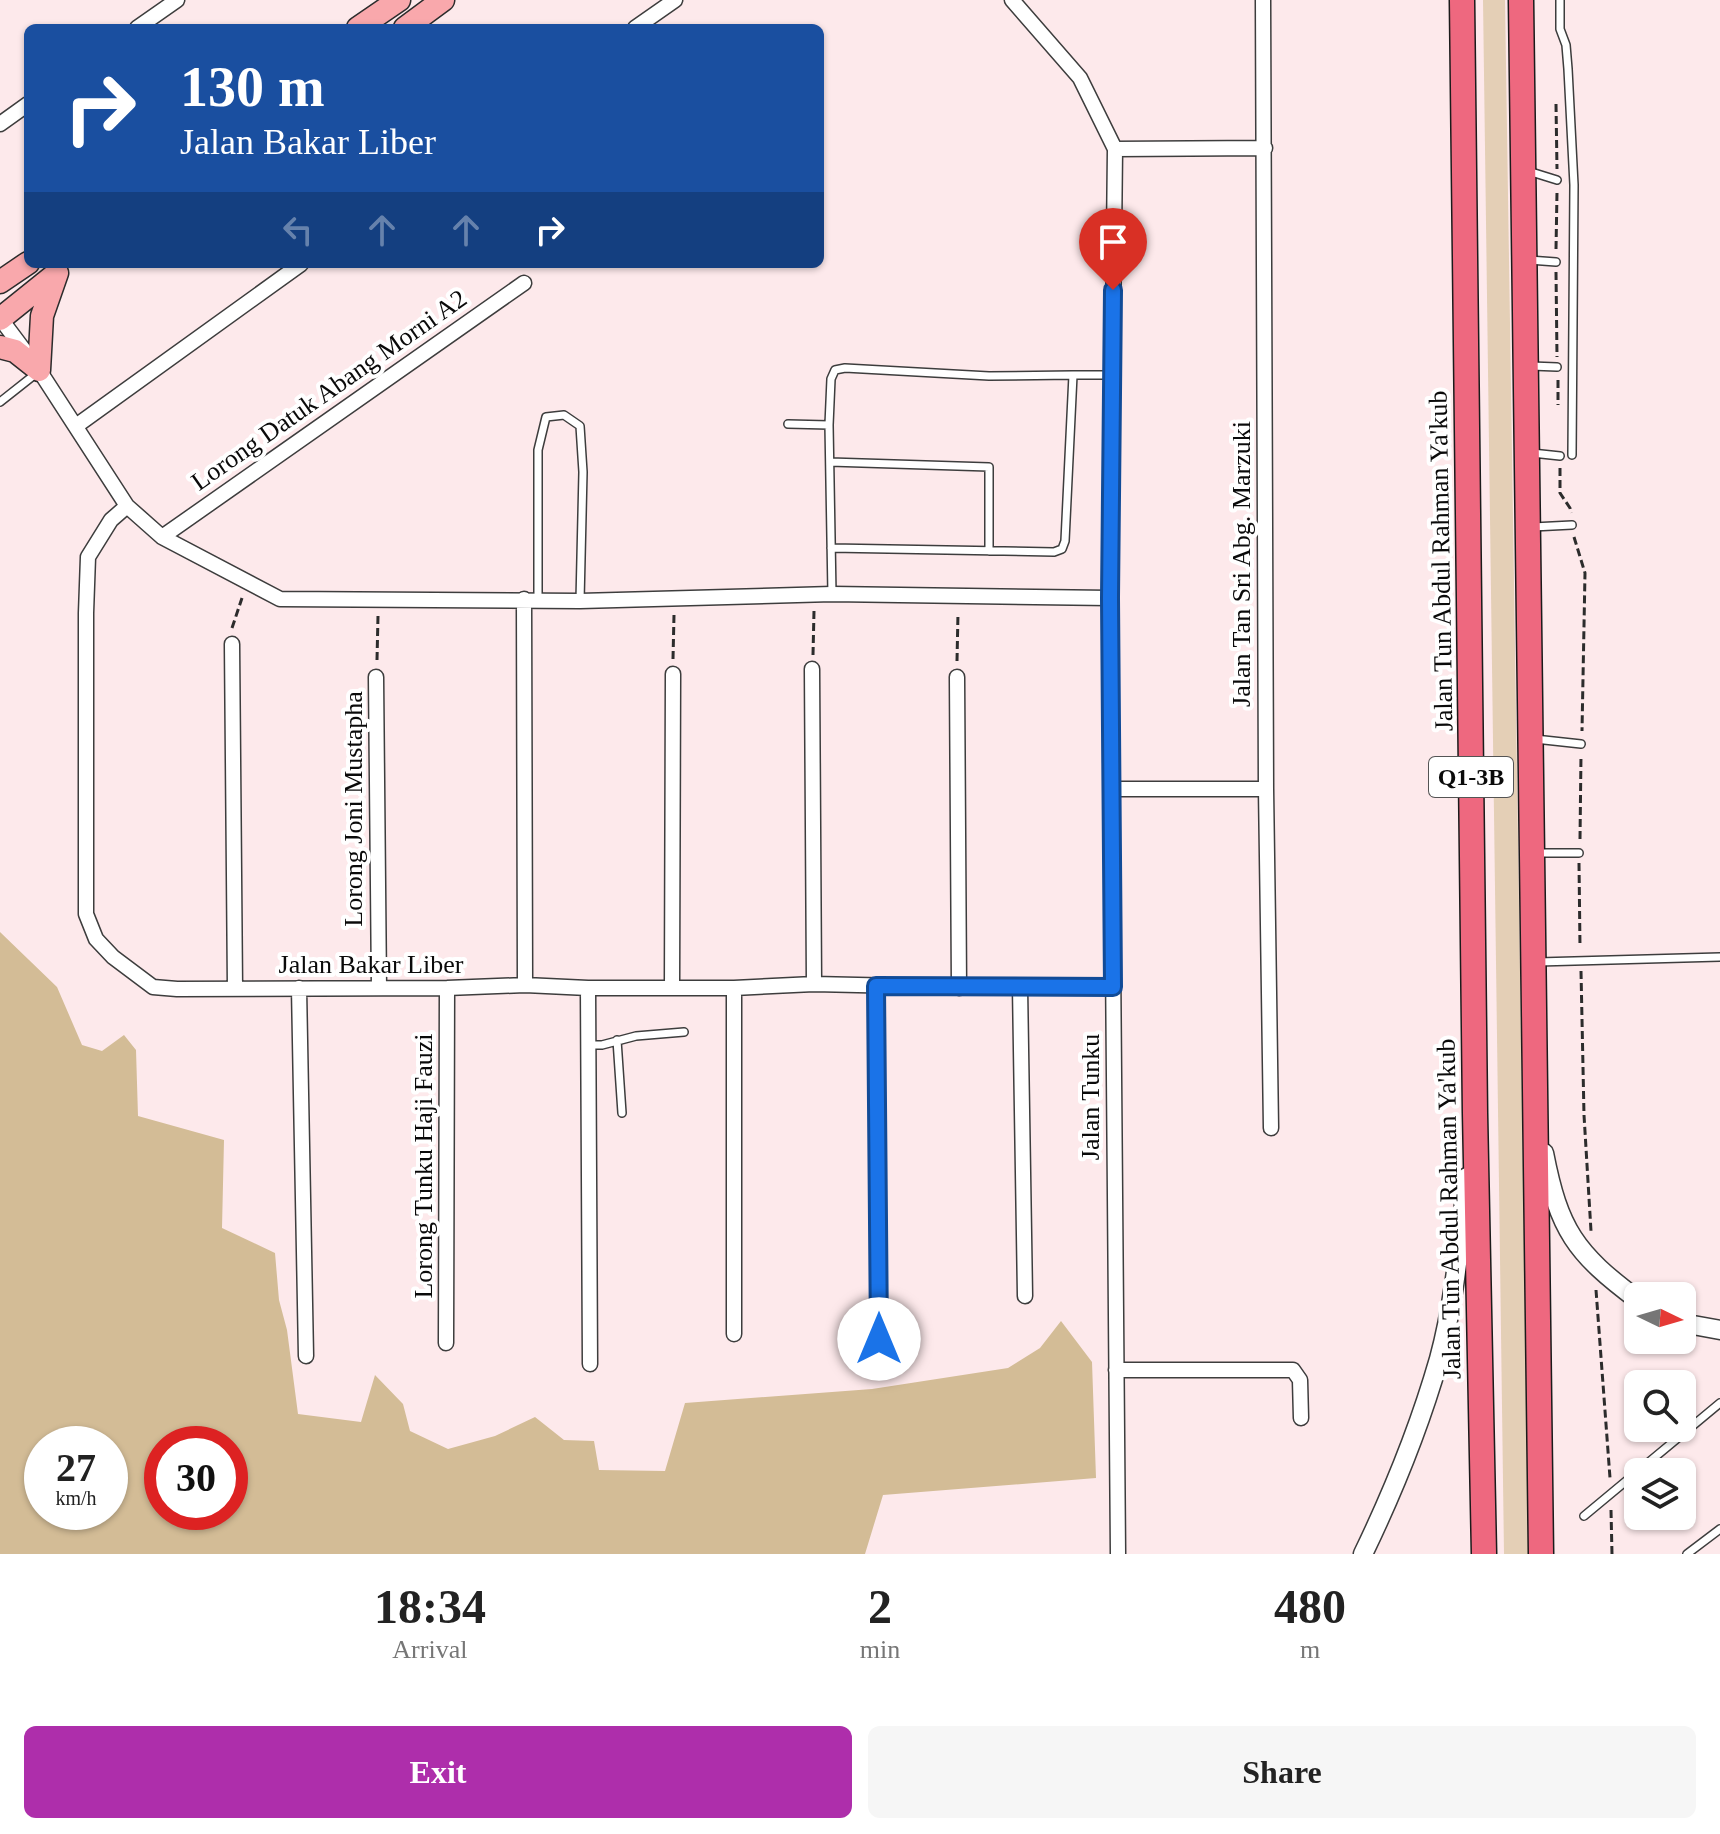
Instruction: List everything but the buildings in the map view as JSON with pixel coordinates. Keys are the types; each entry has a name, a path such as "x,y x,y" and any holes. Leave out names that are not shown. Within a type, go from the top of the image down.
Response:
{"main road":[{"path":"363,24 379,0"},
{"path":"363,24 399,0"},
{"path":"410,24 442,0"},
{"name":"Jalan Tun Abdul Rahman Ya'kub","path":"1462,0 1475,1113 1484,1554"},
{"path":"1521,0 1541,1554"},
{"path":"0,282 24,266"},
{"path":"0,318 63,268"},
{"path":"39,370 42,316 63,268"},
{"path":"0,347 15,351 39,370"}],"street":[{"path":"143,24 177,0"},
{"path":"641,24 675,0"},
{"name":"Jalan Tunku","path":"1012,0 1080,78 1115,149 1110,598 1118,1554"},
{"name":"Jalan Tan Sri Abg. Marzuki","path":"1263,0 1266,789 1271,1128"},
{"path":"0,124 24,107"},
{"path":"1115,149 1265,148"},
{"path":"76,426 295,268"},
{"name":"Lorong Datuk Abang Morni A2","path":"162,537 524,283"},
{"path":"0,318 39,370 127,506 162,537 280,599 580,601 832,594 1110,598"},
{"name":"Jalan Bakar Liber","path":"127,506 111,520 88,557 86,914 96,939 113,957 153,987 447,988 525,985 734,988 814,984 959,988 1113,987"},
{"path":"525,985 531,600"},
{"path":"232,644 235,989"},
{"path":"812,669 814,984"},
{"path":"672,988 673,674"},
{"name":"Lorong Joni Mustapha","path":"376,677 379,988"},
{"path":"957,677 959,988"},
{"path":"1112,789 1266,789"},
{"path":"876,986 879,1339"},
{"path":"1020,987 1025,1296"},
{"path":"299,988 306,1356"},
{"name":"Lorong Tunku Haji Fauzi","path":"446,1343 447,988"},
{"path":"588,988 590,1364"},
{"path":"734,988 734,1334"},
{"path":"1533,1099 1551,1190 1567,1232 1595,1266 1624,1289"},
{"path":"1363,1554 1413,1434 1439,1359 1455,1283 1475,1113"},
{"path":"1696,1326 1720,1330"},
{"path":"1116,1370 1293,1370 1300,1380 1301,1418"}],"lane":[{"path":"1560,0 1560,29 1566,45 1568,69 1574,185 1572,455"},
{"path":"1522,169 1557,180"},
{"path":"1523,259 1556,262"},
{"path":"1524,366 1557,367"},
{"path":"0,402 39,370"},
{"path":"832,594 829,425 831,379 835,370 989,376 1112,375"},
{"path":"831,548 1054,552 1062,549 1065,541 1073,375"},
{"path":"531,600 538,450 546,417 564,415 580,426 583,472 580,601"},
{"path":"788,424 829,425"},
{"path":"1526,453 1560,456"},
{"path":"830,462 989,467 989,551"},
{"path":"1526,528 1572,525"},
{"path":"1529,739 1581,744"},
{"path":"1530,853 1579,853"},
{"path":"1532,962 1720,957"},
{"path":"588,1045 684,1032"},
{"path":"617,1040 622,1113"},
{"path":"1584,1516 1720,1403"},
{"path":"1687,1554 1720,1529"}],"path":[{"path":"1556,103 1558,411"},
{"path":"1560,456 1560,493 1570,508 1574,544 1585,573 1580,961 1587,1199 1595,1266 1611,1493 1612,1554"},
{"path":"232,644 234,615 250,584"},
{"path":"812,669 814,595"},
{"path":"957,677 958,597"},
{"path":"673,674 674,599"},
{"path":"376,677 378,600"}],"shaded area":[{"path":"1483,0 1505,0 1529,1554 1504,1554"},
{"path":"0,932 57,987 82,1045 102,1051 124,1035 136,1050 138,1116 224,1140 222,1228 275,1253 279,1300 287,1330 298,1414 361,1422 375,1375 403,1404 410,1431 448,1449 495,1436 535,1417 564,1440 594,1441 599,1470 665,1471 685,1403 872,1389 1008,1368 1040,1348 1061,1321 1092,1362 1096,1478 883,1495 865,1554 0,1554"}],"route":[{"path":"879,1339 876,986 1113,987 1110,598 1113,290"}]}
